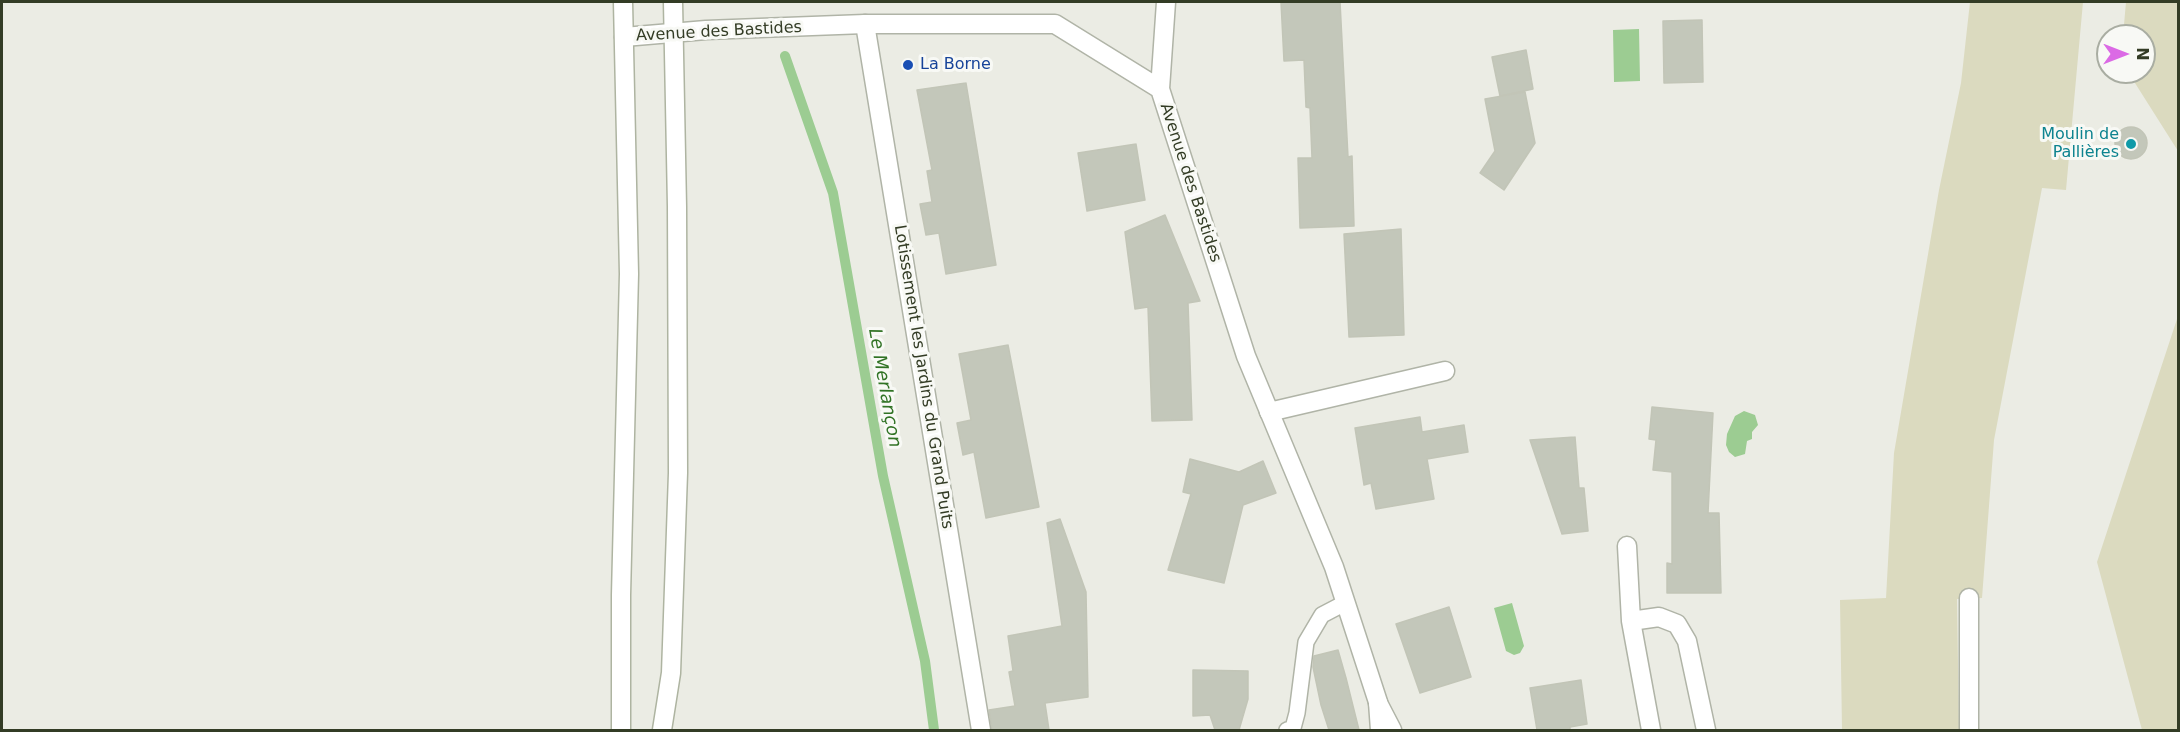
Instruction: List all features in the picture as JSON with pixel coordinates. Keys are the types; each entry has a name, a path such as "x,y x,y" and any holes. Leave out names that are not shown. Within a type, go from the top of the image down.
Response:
{"street":[{"path":"621,730 621,595 629,274 622,2"},
{"path":"662,730 671,674 678,473 673,2"},
{"path":"1160,89 1166,2"},
{"name":"Avenue des Bastides","path":"624,37 865,24 1055,24 1160,89 1246,356 1334,567 1378,702 1380,730"},
{"name":"Lotissement les Jardins du Grand Puits","path":"865,24 981,730"},
{"path":"1269,412 1445,371"},
{"path":"1627,546 1631,621 1651,730"},
{"path":"1969,598 1969,730"},
{"path":"1631,621 1659,617 1677,624 1687,641 1706,730"},
{"path":"1378,702 1392,730"}],"lane":[{"path":"1287,730 1293,728 1297,713 1306,642 1322,615 1345,603"}],"shaded area":[{"path":"1970,2 2083,2 2066,190 2042,188 1994,440 1982,598 1957,599 1959,730 1842,730 1840,600 1886,598 1894,453 1939,190 1961,83"},
{"path":"2126,2 2178,2 2178,151 2136,84 2156,84 2156,24 2124,24"},
{"path":"1639,29 1640,81 1614,82 1613,30"},
{"path":"2178,316 2178,730 2142,730 2097,562"},
{"path":"1744,411 1755,415 1758,425 1752,432 1752,439 1747,441 1745,454 1735,457 1726,445 1727,434 1735,416"},
{"path":"1512,603 1524,646 1520,653 1514,655 1506,651 1494,608"}],"building":[{"path":"1281,2 1340,2 1348,157 1352,156 1354,226 1300,228 1298,158 1312,158 1310,108 1306,107 1304,60 1284,61"},
{"path":"1702,20 1703,82 1664,83 1663,21"},
{"path":"1526,50 1533,89 1500,96 1492,57"},
{"path":"966,83 996,265 946,274 939,233 926,235 920,204 932,202 927,171 932,170 917,90"},
{"path":"1525,92 1535,143 1504,190 1480,173 1495,151 1485,99"},
{"name":"Moulin de Pallières","path":"2131,127 2143,131 2147,143 2143,155 2131,159 2119,155 2115,143 2119,131"},
{"path":"1136,144 1145,200 1087,211 1078,153"},
{"path":"1165,215 1200,301 1188,303 1192,420 1152,421 1148,307 1135,309 1125,232"},
{"path":"1401,229 1404,335 1349,337 1344,234"},
{"path":"1008,345 1039,507 986,518 974,452 963,455 957,423 971,420 959,354"},
{"path":"1652,407 1713,413 1708,513 1719,513 1721,593 1667,593 1667,563 1672,564 1672,472 1653,470 1656,440 1649,439"},
{"path":"1420,417 1422,432 1464,425 1468,452 1427,459 1434,499 1376,509 1371,483 1364,485 1355,428"},
{"path":"1575,437 1579,488 1584,488 1588,531 1562,534 1530,440"},
{"path":"1190,459 1239,472 1263,461 1276,493 1243,505 1224,583 1168,570 1191,494 1183,492"},
{"path":"1060,519 1086,592 1088,697 1045,703 1049,730 992,730 989,710 1015,706 1009,672 1013,671 1008,636 1062,626 1047,523"},
{"path":"1449,607 1471,677 1420,693 1396,624"},
{"path":"1338,650 1359,730 1329,730 1321,705 1313,667 1314,656"},
{"path":"1193,670 1248,671 1248,699 1239,730 1215,730 1210,715 1193,716"},
{"path":"1581,680 1587,724 1570,727 1570,730 1537,730 1530,688"}],"waterway":[{"name":"Le Merlançon","path":"785,56 833,193 883,476 925,661 934,730"}],"place":[{"name":"La Borne","path":"908,65"},
{"name":"Moulin de Pallières","path":"2131,144"}]}
